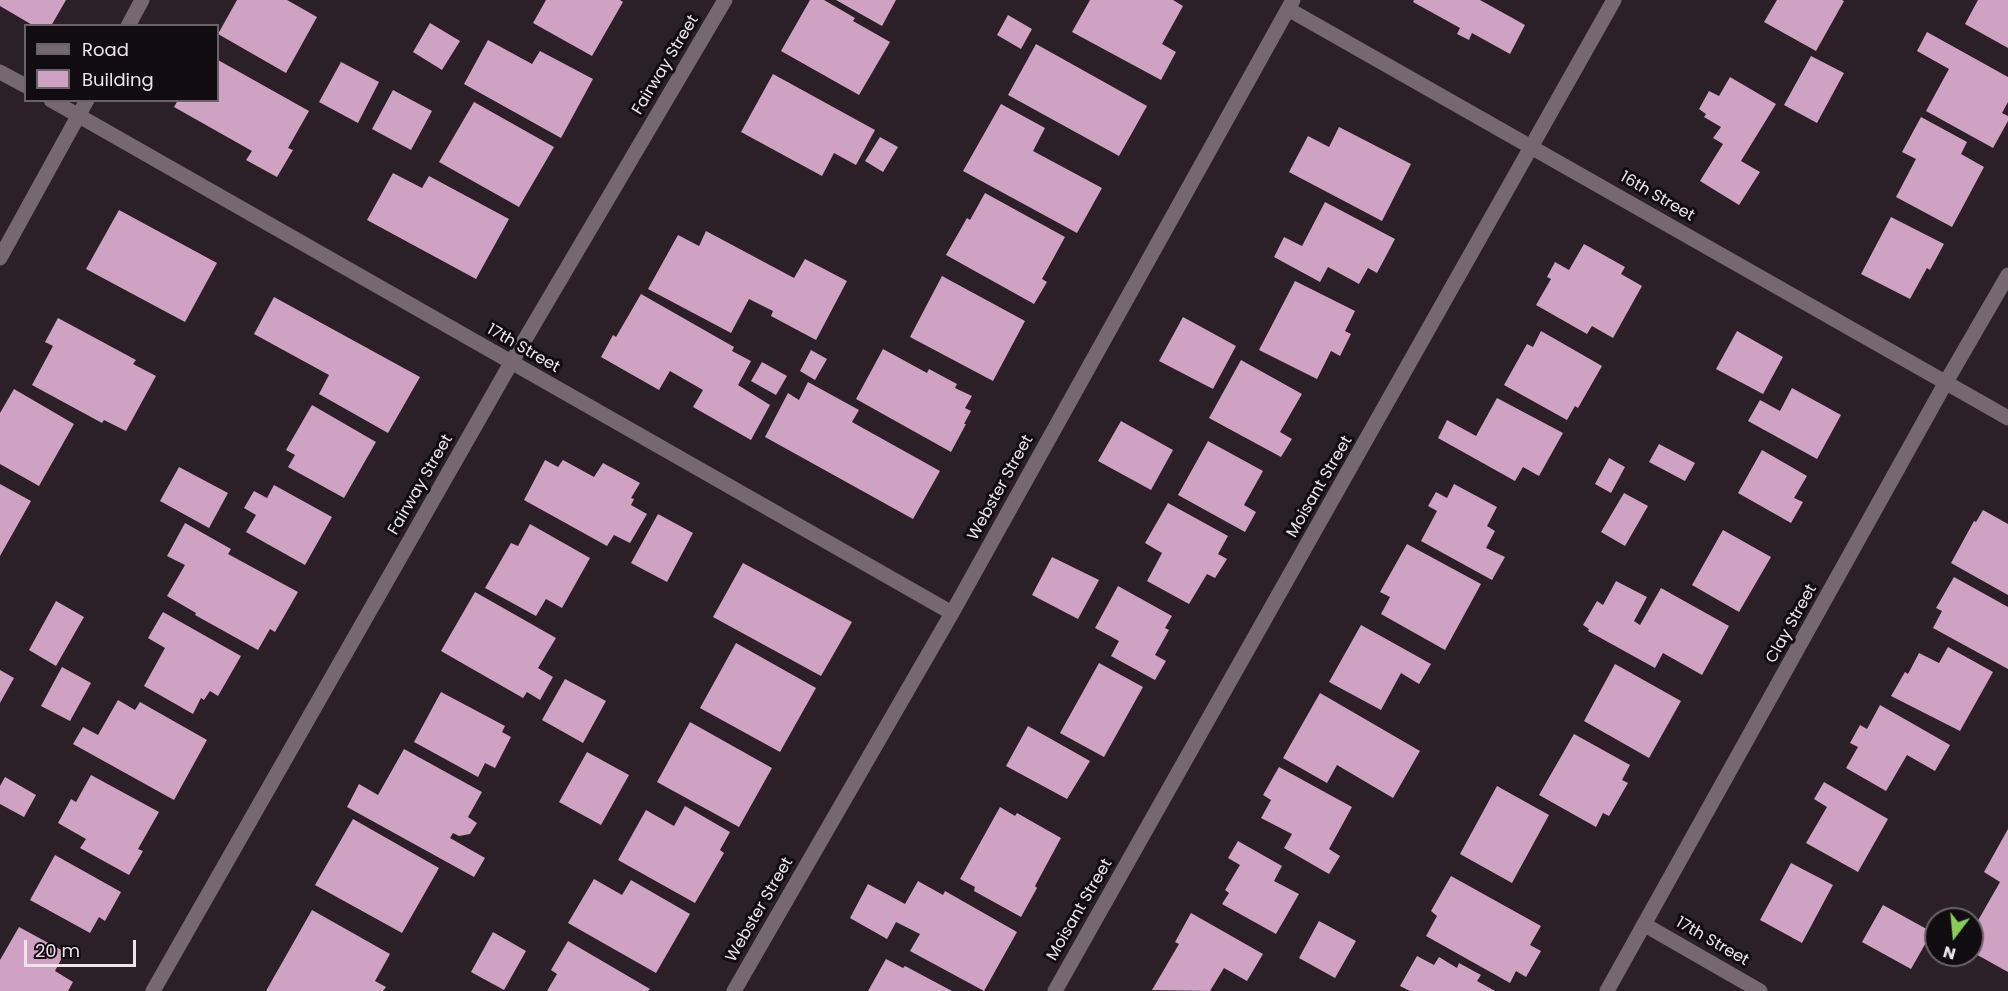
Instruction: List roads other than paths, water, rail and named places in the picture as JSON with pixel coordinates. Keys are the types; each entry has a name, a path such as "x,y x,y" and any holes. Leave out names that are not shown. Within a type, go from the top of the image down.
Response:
{"street":[{"path":"129,24 142,0"},
{"name":"Fairway Street","path":"153,991 511,363 725,0"},
{"name":"Moisant Street","path":"1055,991 1614,0"},
{"name":"16th Street","path":"1290,5 1533,147 2008,417"},
{"name":"Webster Street","path":"734,991 952,613 1290,5"},
{"path":"0,72 24,85"},
{"name":"17th Street","path":"54,102 952,613"},
{"path":"0,258 86,102"},
{"name":"Clay Street","path":"1607,991 1946,382 2008,275"},
{"name":"17th Street","path":"1645,925 1760,991"}]}
